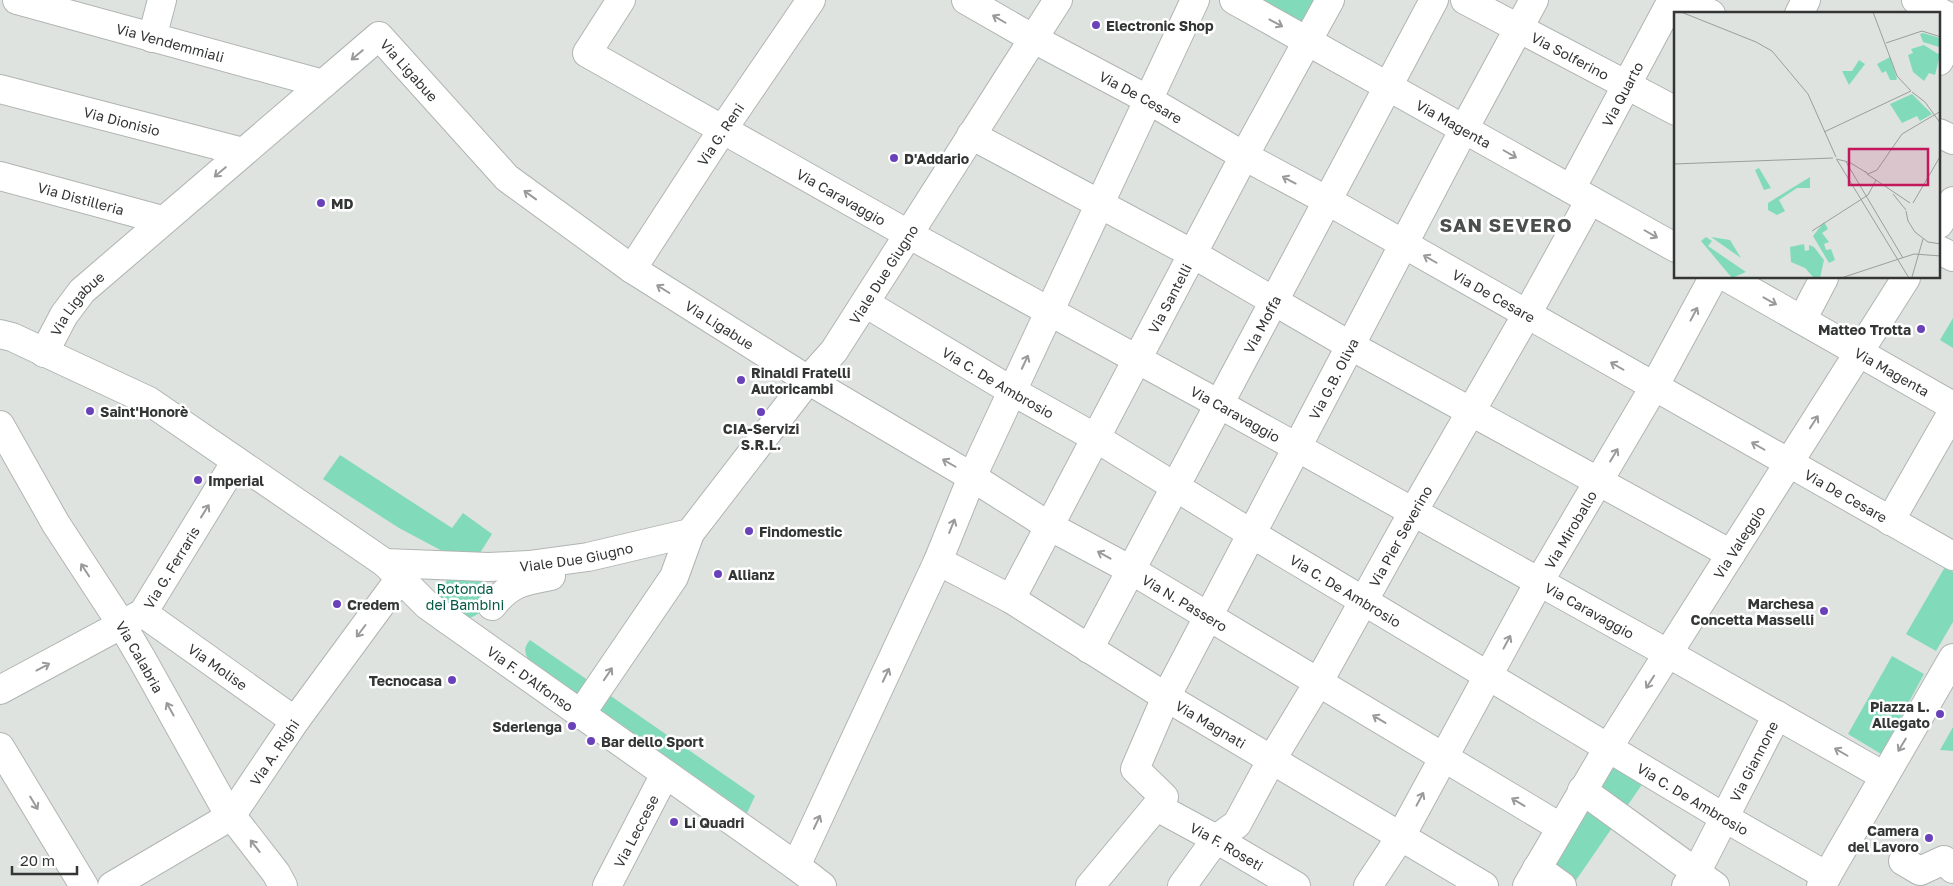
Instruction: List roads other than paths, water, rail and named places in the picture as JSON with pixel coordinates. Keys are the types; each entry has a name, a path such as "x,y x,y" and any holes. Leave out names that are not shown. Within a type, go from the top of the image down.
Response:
{"street":[{"name":"Via Vendemmiali","path":"17,0 323,84"},
{"path":"152,38 162,0"},
{"name":"Via Caravaggio","path":"622,0 587,53 1048,312 1220,404 1669,654 1884,776"},
{"name":"Via G. Reni","path":"632,270 723,129 811,0"},
{"name":"Via De Cesare","path":"966,0 1032,38 1147,99 1244,156 1328,200 1953,556"},
{"name":"Viale Due Giugno","path":"580,714 674,577 690,533 808,380 834,352 1032,38 1058,0"},
{"path":"796,866 938,562 972,477 1048,312 1195,0"},
{"name":"Via Magenta","path":"1234,0 1674,247"},
{"name":"Via Santelli","path":"1011,599 1244,156 1330,0"},
{"name":"Via Moffa","path":"1089,648 1434,0"},
{"name":"Via Solferino","path":"1465,0 1674,110"},
{"name":"Via G.B. Oliva","path":"1157,807 1164,796 1135,769 1166,698 1464,129 1520,29 1534,0"},
{"name":"Via Quarto","path":"1581,194 1627,85 1672,0"},
{"path":"1684,0 1707,12"},
{"path":"1800,12 1806,0"},
{"path":"1916,0 1939,12"},
{"path":"1940,12 1953,19"},
{"path":"1940,59 1953,35"},
{"name":"Via Ligabue","path":"44,352 64,315 82,291 162,220 379,36 507,178 632,270 808,380"},
{"name":"Via Dionisio","path":"0,89 243,152"},
{"path":"971,134 1193,254 1350,346 1731,554"},
{"path":"1940,134 1953,140"},
{"name":"Via Distilleria","path":"0,176 162,220"},
{"name":"Via Pier Severino","path":"1182,886 1216,839 1237,824 1272,759 1318,683 1413,512 1527,314 1581,194"},
{"path":"1940,222 1953,201"},
{"path":"1940,250 1953,257"},
{"name":"Via Miroballo","path":"1368,886 1401,836 1539,582 1654,387 1712,279"},
{"name":"Via Magenta","path":"1730,279 1953,406"},
{"path":"1802,320 1823,279"},
{"name":"Via Valeggio","path":"1532,877 1608,748 1905,279"},
{"name":"Via C. De Ambrosio","path":"865,303 1176,486 1364,602 1725,818 1824,881"},
{"name":"Via F. D'Alfonso","path":"0,334 12,337 149,402 393,570 427,605 822,886"},
{"name":"Via N. Passero","path":"808,380 972,477 1049,526 1131,570 1560,827"},
{"path":"1890,521 1953,411"},
{"name":"Via Calabria","path":"0,425 56,524 132,619 224,806 285,882"},
{"name":"Via G. Ferraris","path":"132,619 236,461"},
{"path":"492,606 494,597 489,578 473,567 453,568 445,573 439,581 435,600 438,609 448,620 461,625 470,625 487,615 503,592 520,582 576,573 634,560 665,547 690,533"},
{"name":"Viale Due Giugno","path":"393,570 463,566 529,566 588,558 690,533"},
{"name":"Via Magnati","path":"938,562 1011,599 1166,698 1484,886"},
{"name":"Via A. Righi","path":"112,886 232,816 393,570"},
{"name":"Via F. D'Alfonso","path":"483,644 486,622 492,606"},
{"path":"0,690 132,619"},
{"name":"Via Molise","path":"132,619 295,721"},
{"path":"1824,881 1953,658"},
{"name":"Via Giannone","path":"1699,882 1725,818 1777,715"},
{"path":"0,747 8,777 84,886"},
{"name":"Via Leccese","path":"607,886 665,774"},
{"path":"1582,790 1699,882"},
{"path":"1102,882 1157,807"},
{"name":"Via F. Roseti","path":"1157,807 1296,886"},
{"path":"1903,861 1920,871 1944,860 1953,870"},
{"path":"1532,877 1562,886"}],"place":[{"name":"Electronic Shop","path":"1096,25"},
{"name":"D'Addario","path":"894,158"},
{"name":"MD","path":"321,203"},
{"name":"Matteo Trotta","path":"1921,329"},
{"name":"Rinaldi Fratelli Autoricambi","path":"741,380"},
{"name":"Saint'Honorè","path":"90,411"},
{"name":"CIA-Servizi S.R.L.","path":"761,412"},
{"name":"Imperial","path":"198,480"},
{"name":"Findomestic","path":"749,531"},
{"name":"Allianz","path":"718,574"},
{"name":"Credem","path":"337,604"},
{"name":"Marchesa Concetta Masselli","path":"1824,611"},
{"name":"Tecnocasa","path":"452,680"},
{"name":"Piazza L. Allegato","path":"1940,714"},
{"name":"Sderlenga","path":"572,726"},
{"name":"Bar dello Sport","path":"591,741"},
{"name":"Li Quadri","path":"674,822"},
{"name":"Camera del Lavoro","path":"1929,838"}],"district":[{"name":"SAN SEVERO","path":"1506,224"}],"park label":[{"name":"Rotonda dei Bambini","path":"465,596"}]}
